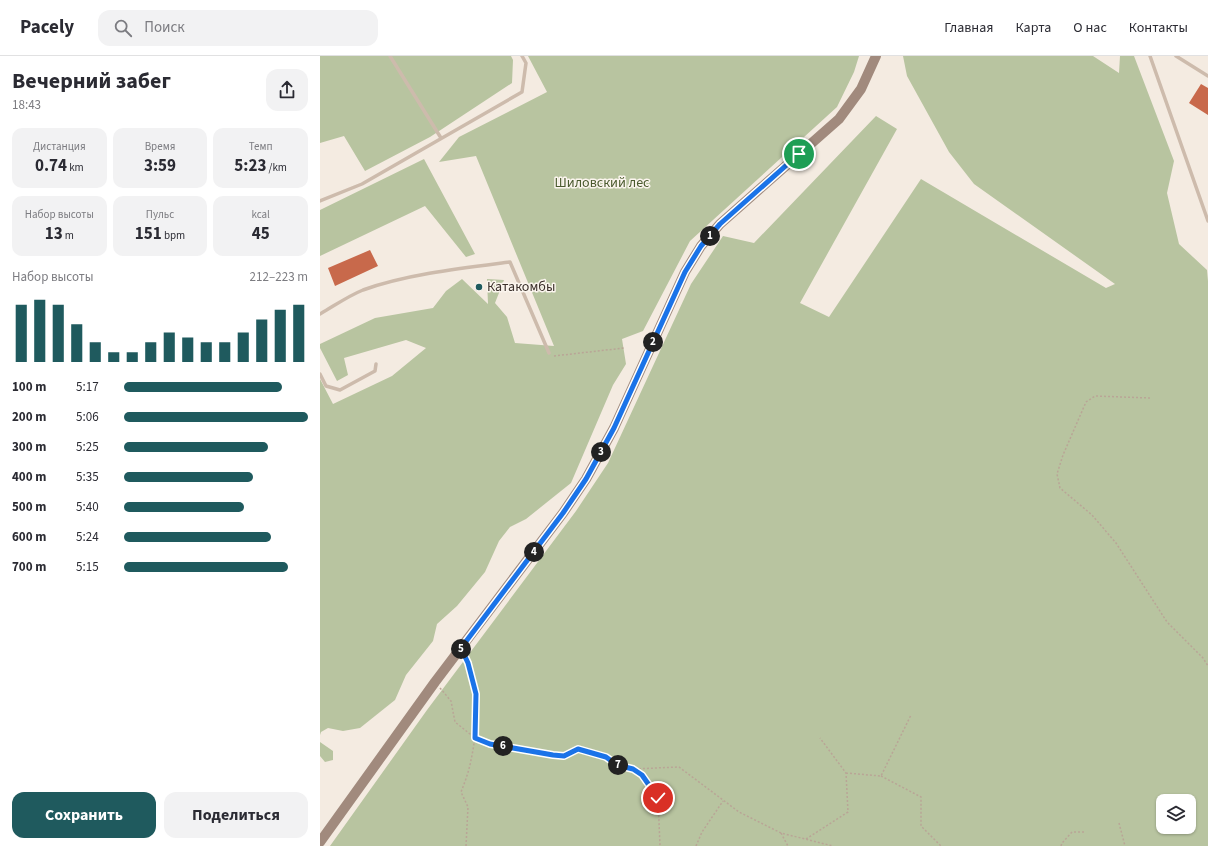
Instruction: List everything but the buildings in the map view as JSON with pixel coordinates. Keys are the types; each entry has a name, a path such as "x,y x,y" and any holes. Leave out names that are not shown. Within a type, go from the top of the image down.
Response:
{"street":[{"path":"320,842 435,682 563,513 586,479 614,428 685,272 701,246 720,224 839,118 861,89 876,56"}],"lane":[{"path":"390,56 441,138"},
{"path":"320,201 362,184 522,92 526,63 522,56"},
{"path":"1150,56 1208,221"},
{"path":"1176,56 1208,76"},
{"path":"320,314 362,291 394,281 510,262 549,353"},
{"path":"320,374 326,386 340,390 374,371 376,364"}],"path":[{"path":"549,353 554,356 624,348"},
{"path":"1150,398 1095,396 1086,402 1063,455 1057,474 1060,488 1092,515 1116,543 1167,622 1203,658 1208,666"},
{"path":"461,648 468,663 476,694 475,738 471,760 461,792 468,807 466,846"},
{"path":"435,682 451,701 455,722 475,738 490,744 553,755 564,756 578,749 606,757 617,765 633,769 679,767 739,812 781,833 833,846"},
{"path":"881,776 911,715"},
{"path":"805,840 848,812 846,773 820,738"},
{"path":"633,769 642,775 658,798 660,846"},
{"path":"846,773 881,776 921,797 921,826 941,846"},
{"path":"696,846 702,832 723,801"},
{"path":"1119,823 1125,846"},
{"path":"1062,846 1062,843 1072,832 1085,832"},
{"path":"781,833 788,846"}],"green space":[{"path":"320,56 511,56 513,60 512,83 430,137 365,171 344,136 320,143"},
{"name":"Шиловский лес","path":"528,56 859,56 854,72 837,107 690,241 643,331 622,339 626,364 613,385 571,483 526,519 510,527 499,541 485,572 457,606 437,624 433,641 406,675 395,700 360,728 343,731 328,728 321,732 320,735 320,379 333,404 392,376 426,348 406,340 344,358 348,375 337,381 320,348 320,344 375,318 433,308 446,291 462,279 488,304 487,279 504,280 495,303 507,317 515,343 554,346 476,156 439,162 459,137 547,92"},
{"path":"903,56 1093,56 1119,73 1120,56 1134,56 1174,161 1167,193 1179,244 1207,270 1208,846 330,846 427,710 576,511 608,463 691,284 723,236 754,243 876,116 897,129 800,303 829,317 921,179 1106,288 1115,284 974,184 949,152 907,76"},
{"path":"424,159 475,254 466,257 425,206 320,256 320,210"},
{"path":"320,742 333,751 333,760 325,762 320,756"}],"place":[{"name":"Катакомбы","path":"479,287"}],"route":[{"path":"658,798 642,775 633,769 617,765 606,757 578,749 564,756 553,755 490,744 475,738 476,694 468,663 461,648 563,513 586,479 614,428 685,272 701,246 720,224 799,154"}]}
